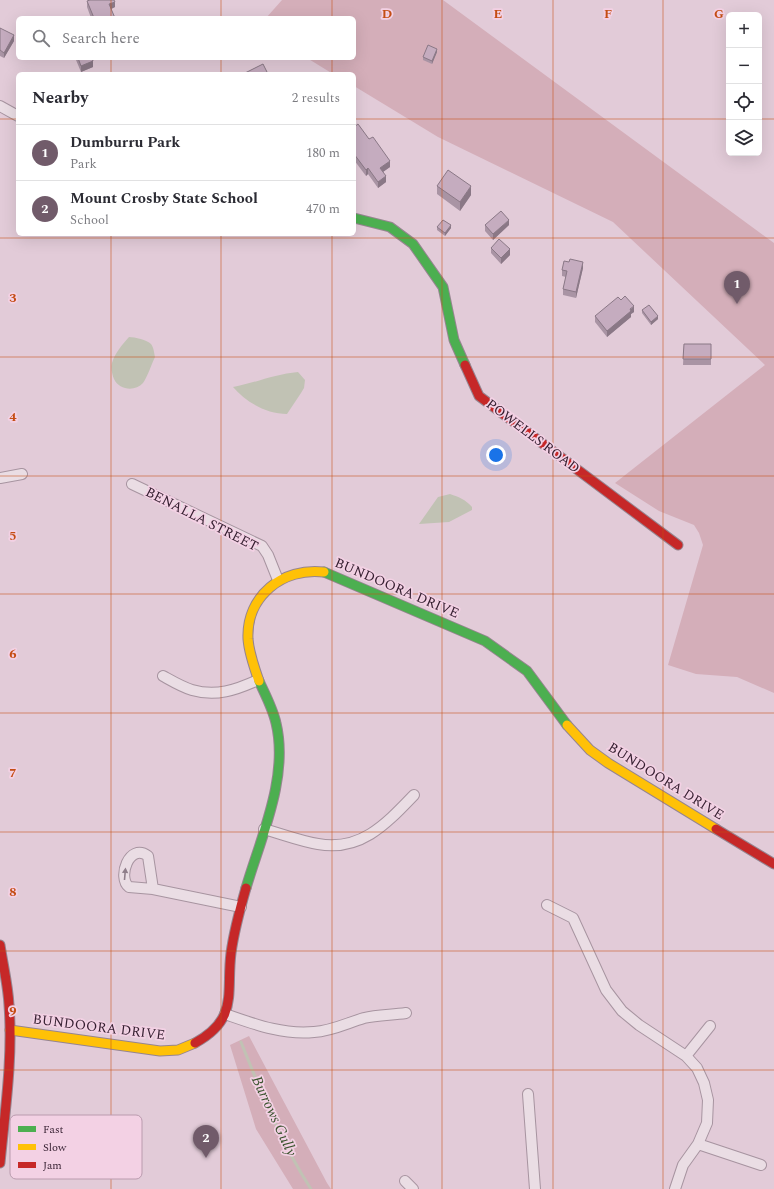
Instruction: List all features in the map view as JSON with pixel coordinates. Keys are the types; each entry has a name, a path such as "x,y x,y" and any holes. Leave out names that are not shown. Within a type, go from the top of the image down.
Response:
{"street":[{"path":"0,106 16,115"},
{"name":"POWELLS ROAD","path":"356,218 390,227 413,244 443,287 454,340 479,396 678,545"},
{"path":"0,478 22,474"},
{"name":"BENALLA STREET","path":"132,484 262,546 268,555 278,580"},
{"name":"BUNDOORA DRIVE","path":"10,1030 160,1051 178,1050 196,1044 209,1033 225,1014 229,1000 231,960 235,928 278,779 280,748 276,720 258,680 250,655 248,635 250,618 258,601 266,589 278,580 296,572 315,570 326,572 485,641 509,657 527,672 572,732 596,754 774,864"},
{"path":"163,676 191,690 210,694 238,689 258,680"},
{"path":"264,829 318,844 336,846 350,843 365,838 376,831 393,817 414,795"},
{"path":"153,889 241,907"},
{"path":"547,906 573,918 606,990 622,1011 639,1025 686,1056 696,1068 704,1083 708,1100 707,1123 698,1144 682,1165 675,1189"},
{"path":"0,946 9,1004 10,1030 8,1083 0,1163"},
{"path":"225,1014 264,1027 290,1032 314,1032 336,1028 364,1018 406,1013"},
{"path":"686,1056 710,1026"},
{"path":"528,1094 535,1189"},
{"path":"698,1144 761,1165"},
{"path":"405,1181 413,1189"}],"shaded area":[{"path":"282,0 443,0 774,243 774,693 737,677 696,674 668,665 703,545 699,533 694,525 659,511 615,483 765,365 613,222 438,137 356,87 356,72 330,72 310,60 356,60 356,16 268,16"},
{"path":"129,337 141,339 151,344 155,357 143,383 132,389 120,386 116,383 113,377 112,369 112,363 115,356"},
{"path":"298,372 305,380 304,388 287,414 272,412 257,406 244,398 233,387 281,375"},
{"path":"450,494 465,501 472,507 472,510 449,522 419,524 438,497"},
{"path":"249,1036 331,1189 293,1189 256,1129 230,1045"}],"building":[{"path":"114,0 115,2 109,4 114,16 93,16 87,1"},
{"path":"0,28 14,35 4,53 0,50"},
{"path":"428,45 437,49 432,61 423,57"},
{"path":"79,60 93,60 93,61 81,66"},
{"path":"263,64 267,72 247,72"},
{"path":"358,124 369,139 373,137 390,161 380,168 386,176 378,182 368,168 366,170 356,157 356,126"},
{"path":"448,170 471,186 460,202 437,186"},
{"path":"501,211 509,220 493,234 485,225"},
{"path":"443,220 451,225 445,233 437,227"},
{"path":"499,239 510,249 501,258 491,248"},
{"path":"570,259 583,262 576,292 563,289 567,271 562,270 564,261 569,262"},
{"path":"625,296 634,306 630,309 631,311 607,331 595,316 618,297 621,300"},
{"path":"649,305 658,316 651,322 642,310"},
{"path":"684,344 711,344 711,359 683,359"}],"waterway":[{"name":"Burrows Gully","path":"241,1042 264,1098 290,1154 311,1189"}],"traffic: fast":[{"path":"356,218 390,227 413,244 443,287 454,340 465,365"},
{"path":"324,572 485,641 527,671 567,725"},
{"path":"246,888 272,807 279,764 279,744 275,718 259,681"}],"traffic: slow":[{"path":"259,681 248,639 249,624 253,610 260,598 281,580 295,574 324,572"},
{"path":"567,725 590,750 608,763 716,829"},
{"path":"10,1030 160,1051 178,1050 195,1043"}],"traffic: jam":[{"path":"465,365 479,396 678,545"},
{"path":"716,829 774,864"},
{"path":"195,1043 209,1034 218,1024 224,1015 228,1004 232,945 246,888"},
{"path":"0,945 7,982 10,1025 8,1084 0,1163"}],"place":[{"name":"Dumburru Park","path":"737,304"},
{"name":"Mount Crosby State School","path":"206,1158"}]}
